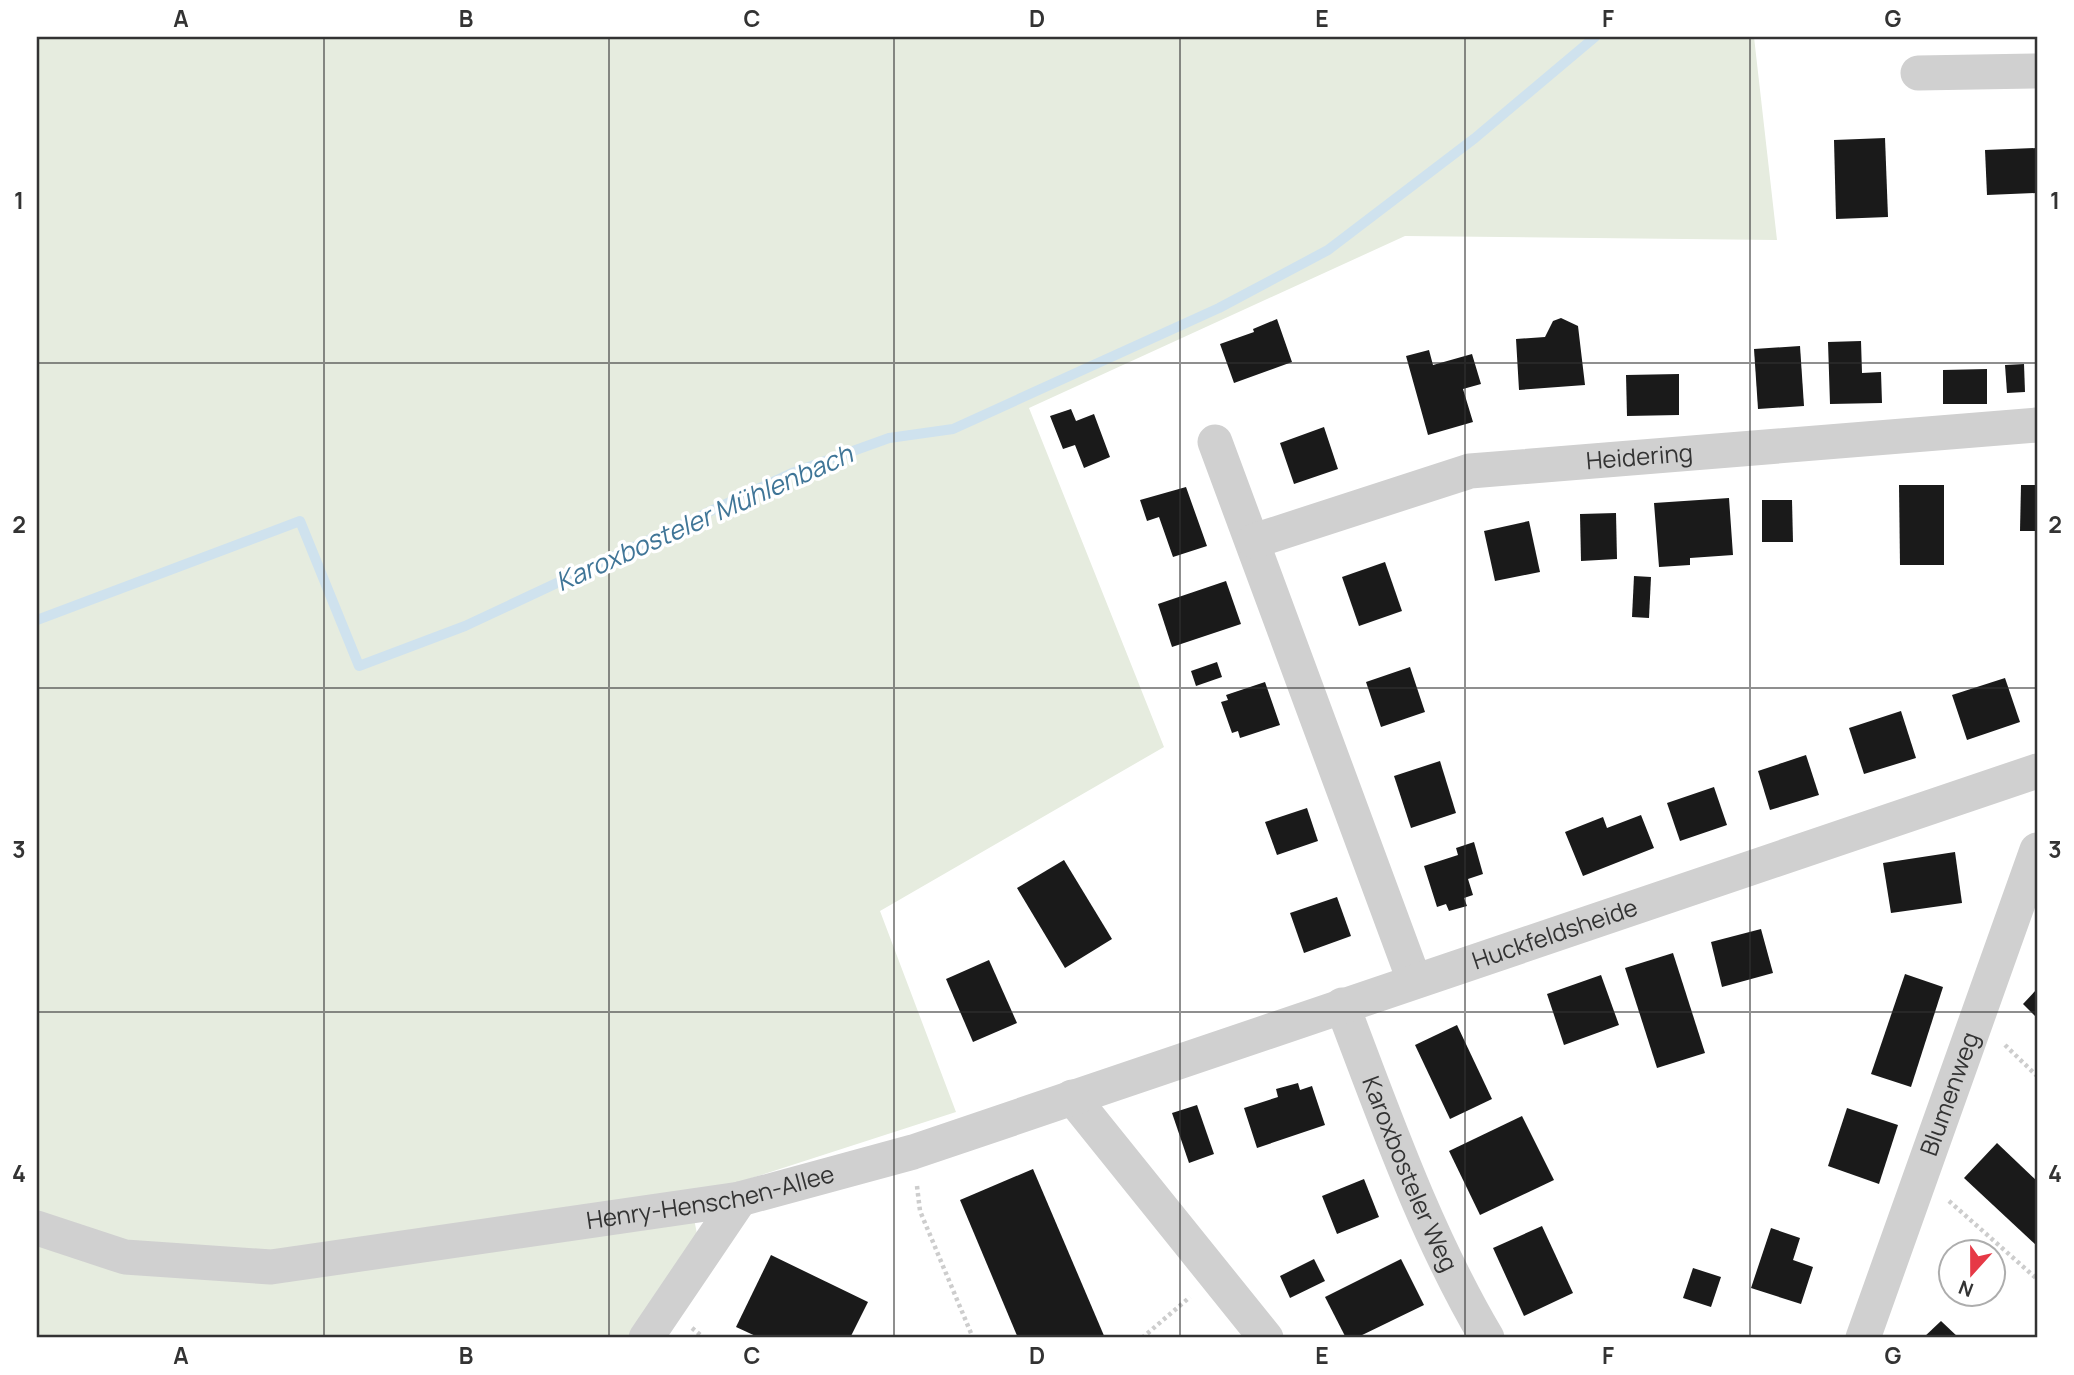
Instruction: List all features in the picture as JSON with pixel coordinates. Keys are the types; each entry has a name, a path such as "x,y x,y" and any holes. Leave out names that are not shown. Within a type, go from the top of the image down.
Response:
{"street":[{"path":"1918,73 2037,71"},
{"name":"Heidering","path":"1254,541 1470,471 2037,425"},
{"path":"1215,442 1254,541 1414,980"},
{"name":"Huckfeldsheide","path":"1072,1097 2037,771"},
{"name":"Blumenweg","path":"1863,1338 2037,850"},
{"name":"Karoxbosteler Weg","path":"1342,1005 1407,1175 1458,1290 1487,1338"},
{"path":"1072,1097 1266,1338"},
{"name":"Henry-Henschen-Allee","path":"37,1228 125,1257 271,1267 740,1199 913,1152 1072,1097"},
{"path":"646,1338 740,1199"}],"path":[{"path":"1977,1018 2037,1076"},
{"path":"1921,1176 2037,1279"},
{"path":"920,1211 974,1338"},
{"path":"1142,1338 1214,1276"}],"shaded area":[{"path":"37,37 1754,37 1777,240 1405,236 1029,408 1164,747 880,911 956,1112 690,1198 697,1234 631,1338 37,1338"}],"building":[{"path":"1885,138 1888,217 1836,219 1834,140"},
{"path":"2037,148 2037,193 1987,195 1985,150"},
{"path":"1561,318 1578,326 1585,385 1519,390 1516,339 1545,337 1553,321"},
{"path":"1277,319 1292,362 1234,383 1220,344 1254,332 1253,329"},
{"path":"1861,341 1862,373 1881,372 1882,403 1830,404 1828,342"},
{"path":"1800,346 1804,406 1758,409 1754,349"},
{"path":"1429,350 1433,365 1472,354 1481,384 1463,389 1473,422 1428,435 1406,356"},
{"path":"2024,364 2025,392 2007,393 2005,365"},
{"path":"1987,369 1987,404 1943,404 1943,370"},
{"path":"1679,374 1679,415 1627,416 1626,375"},
{"path":"1071,409 1076,421 1094,414 1110,457 1084,468 1075,445 1063,449 1050,416"},
{"path":"1324,427 1338,469 1294,484 1280,443"},
{"path":"1899,485 1944,485 1944,565 1900,565"},
{"path":"2021,485 2037,485 2037,531 2020,531"},
{"path":"1186,487 1207,546 1173,557 1159,517 1147,521 1140,500"},
{"path":"1729,498 1733,555 1690,558 1690,565 1659,567 1654,503"},
{"path":"1762,500 1792,500 1793,542 1762,542"},
{"path":"1616,513 1617,559 1581,561 1580,514"},
{"path":"1529,521 1540,572 1495,581 1484,531"},
{"path":"1385,562 1402,611 1359,626 1342,577"},
{"path":"1634,576 1651,577 1649,618 1632,617"},
{"path":"1226,581 1241,624 1172,647 1158,604"},
{"path":"1217,662 1222,677 1196,686 1191,671"},
{"path":"1410,667 1425,712 1381,727 1366,682"},
{"path":"2005,678 2020,722 1967,740 1952,695"},
{"path":"1265,682 1280,725 1240,738 1238,731 1232,733 1221,702 1228,700 1226,695"},
{"path":"1901,711 1916,758 1864,774 1849,728"},
{"path":"1806,755 1819,795 1770,810 1758,771"},
{"path":"1440,761 1456,813 1411,828 1394,776"},
{"path":"1714,787 1727,825 1680,841 1667,803"},
{"path":"1307,808 1318,841 1277,855 1265,822"},
{"path":"1641,815 1654,848 1583,876 1565,832 1603,817 1607,828"},
{"path":"1474,842 1483,874 1468,879 1473,895 1464,898 1467,906 1449,911 1446,904 1437,907 1424,866 1458,855 1456,848"},
{"path":"1955,852 1962,903 1891,913 1883,863"},
{"path":"1064,860 1112,939 1065,968 1017,888"},
{"path":"1337,897 1351,936 1304,953 1290,913"},
{"path":"1761,929 1773,973 1722,987 1711,942"},
{"path":"1673,953 1705,1053 1657,1068 1625,968"},
{"path":"989,960 1017,1023 973,1042 946,979"},
{"path":"1905,974 1943,987 1911,1087 1871,1074"},
{"path":"1601,975 1619,1025 1564,1045 1547,994"},
{"path":"2037,989 2037,1018 2023,1004"},
{"path":"1457,1025 1492,1099 1450,1119 1415,1045"},
{"path":"1298,1083 1300,1090 1312,1086 1325,1125 1257,1148 1244,1108 1278,1097 1276,1089"},
{"path":"1197,1105 1214,1154 1189,1163 1172,1113"},
{"path":"1847,1108 1898,1125 1879,1184 1828,1166"},
{"path":"1522,1116 1554,1180 1480,1215 1449,1151"},
{"path":"1997,1143 2037,1181 2037,1246 1964,1178"},
{"path":"1033,1169 1105,1338 1018,1338 960,1200"},
{"path":"1364,1179 1379,1217 1337,1234 1322,1196"},
{"path":"1542,1226 1573,1293 1524,1316 1493,1248"},
{"path":"1771,1228 1800,1238 1793,1260 1813,1267 1801,1304 1751,1288"},
{"path":"771,1255 868,1302 850,1338 760,1338 736,1327"},
{"path":"1314,1259 1325,1281 1290,1298 1280,1276"},
{"path":"1401,1259 1424,1305 1356,1338 1346,1338 1325,1297"},
{"path":"1693,1268 1721,1277 1711,1307 1683,1298"},
{"path":"1941,1321 1959,1338 1923,1338"}],"waterway":[{"name":"Karoxbosteler Mühlenbach","path":"37,620 300,521 359,666 465,626 792,473 889,438 953,429 1219,308 1328,250 1475,138 1595,37"}]}
